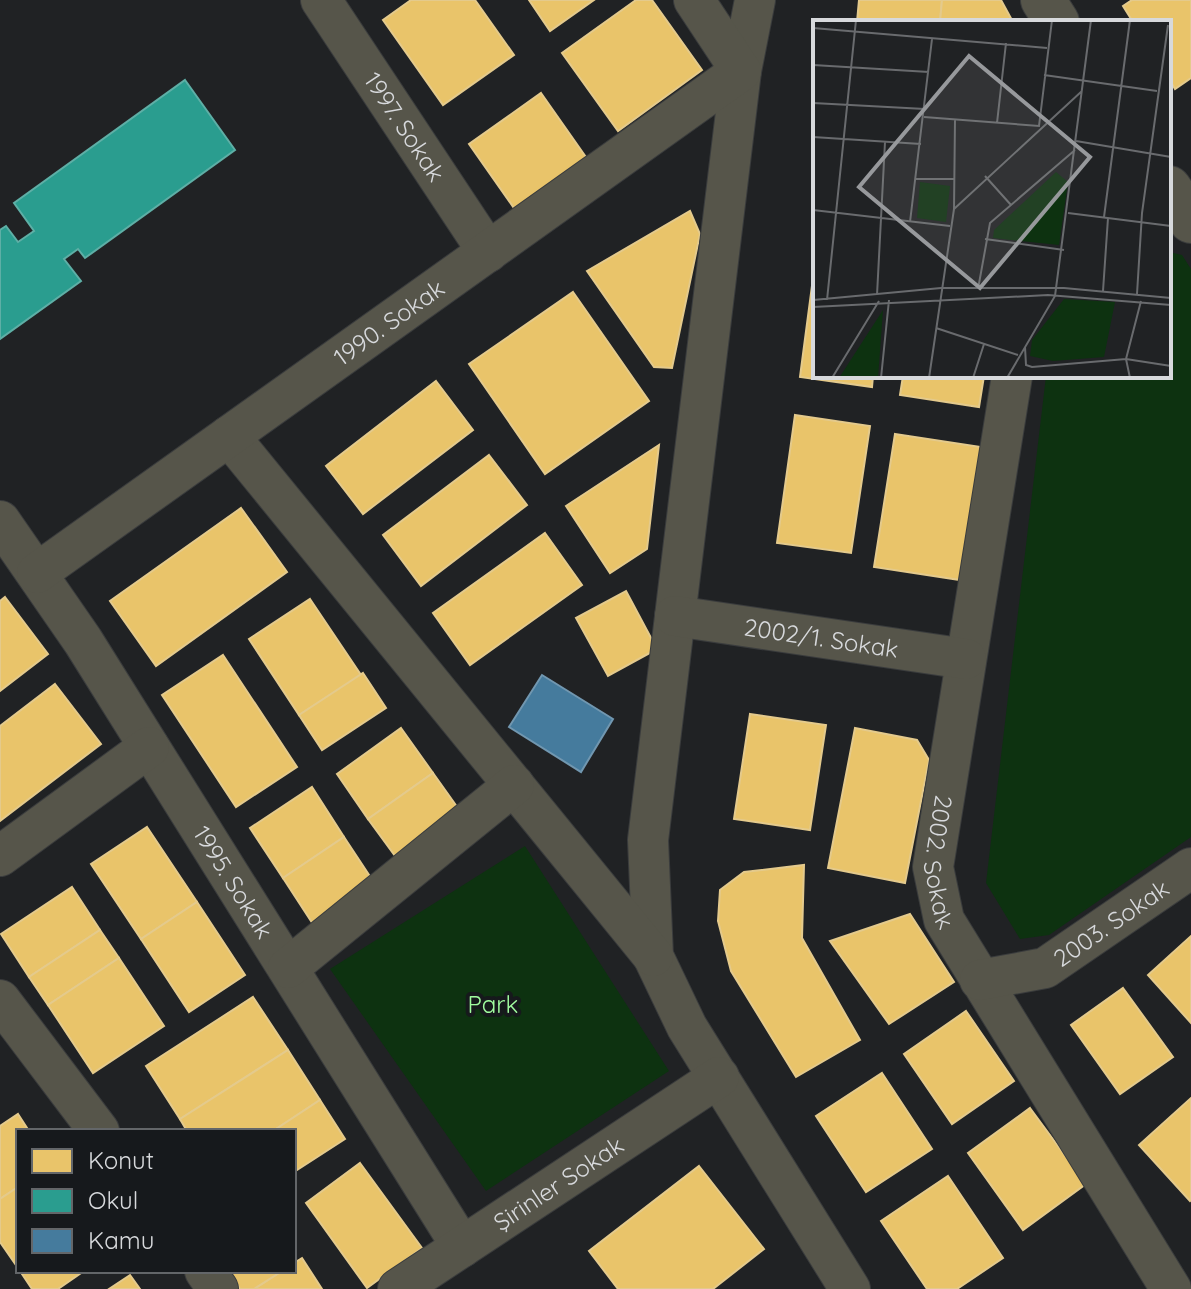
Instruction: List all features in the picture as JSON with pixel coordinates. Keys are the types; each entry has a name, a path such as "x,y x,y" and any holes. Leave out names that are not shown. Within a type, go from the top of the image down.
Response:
{"street":[{"name":"1997. Sokak","path":"321,0 488,252"},
{"path":"694,0 741,71"},
{"path":"653,956 648,840 741,71 755,0"},
{"path":"1043,0 1056,20"},
{"name":"1990. Sokak","path":"37,573 741,71"},
{"path":"1171,191 1191,221"},
{"name":"2002. Sokak","path":"1012,378 933,867 944,920 1171,1289"},
{"path":"229,436 653,956 687,1027 850,1289"},
{"name":"1995. Sokak","path":"1,525 83,641 462,1247"},
{"name":"2002/1. Sokak","path":"675,616 966,659"},
{"path":"0,856 149,747"},
{"path":"288,968 514,785"},
{"name":"2003. Sokak","path":"980,980 1045,968 1191,868"},
{"path":"0,1000 97,1129"},
{"name":"Şirinler Sokak","path":"398,1289 719,1077"}],"green space":[{"path":"1171,252 1182,255 1191,269 1191,837 1049,935 1020,939 986,883 1046,378 1171,378"},
{"name":"Park","path":"525,846 669,1071 486,1191 330,969"}],"building: Konut":[{"path":"411,0 475,0 514,55 443,105 383,20"},
{"path":"529,0 594,0 550,31"},
{"path":"636,0 652,0 702,70 618,131 562,53"},
{"path":"859,0 942,0 940,20 857,20"},
{"path":"942,0 1001,0 1012,20 940,20"},
{"path":"1132,0 1191,0 1191,78 1175,89 1171,82 1171,20 1132,20 1123,6"},
{"path":"541,93 588,160 516,211 469,144"},
{"path":"690,211 700,234 672,368 654,367 587,271"},
{"path":"813,278 813,378 873,378 872,387 800,377"},
{"path":"573,292 649,401 545,474 469,364"},
{"path":"903,378 984,378 979,407 900,395"},
{"path":"436,381 473,430 363,514 326,466"},
{"path":"795,415 870,426 851,553 777,543"},
{"path":"895,434 981,447 960,580 874,567"},
{"path":"659,445 647,549 610,573 566,506"},
{"path":"489,455 527,505 421,586 383,535"},
{"path":"241,508 287,572 156,666 110,601"},
{"path":"545,533 582,585 470,665 433,613"},
{"path":"626,591 657,649 608,676 576,618"},
{"path":"5,597 48,654 0,691 0,601"},
{"path":"310,599 361,675 299,715 249,639"},
{"path":"223,655 297,767 236,807 162,695"},
{"path":"363,673 386,708 322,750 299,715"},
{"path":"55,684 101,744 0,821 0,726"},
{"path":"750,714 826,725 810,830 734,819"},
{"path":"401,728 433,773 368,819 337,774"},
{"path":"855,728 917,740 929,760 905,883 828,868"},
{"path":"433,773 465,818 401,864 368,819"},
{"path":"312,787 344,837 283,878 250,828"},
{"path":"147,827 197,902 141,939 91,864"},
{"path":"344,837 375,884 313,924 283,878"},
{"path":"804,865 802,938 860,1040 796,1077 731,971 718,921 720,890 744,872"},
{"path":"72,887 100,930 29,977 1,934"},
{"path":"197,902 245,975 189,1012 141,939"},
{"path":"910,914 954,982 889,1024 830,941"},
{"path":"100,930 119,958 48,1005 29,977"},
{"path":"1191,936 1191,1023 1148,975"},
{"path":"119,958 164,1026 93,1073 48,1005"},
{"path":"1123,988 1173,1057 1120,1094 1071,1025"},
{"path":"253,997 288,1050 180,1119 146,1066"},
{"path":"966,1011 1014,1081 952,1124 904,1054"},
{"path":"288,1050 320,1100 276,1129 186,1129 180,1119"},
{"path":"882,1073 932,1149 866,1192 816,1116"},
{"path":"1191,1098 1191,1200 1190,1201 1139,1145"},
{"path":"320,1100 345,1139 296,1171 296,1129 276,1129"},
{"path":"1030,1108 1086,1184 1023,1230 968,1153"},
{"path":"18,1114 28,1129 16,1129 16,1188 0,1199 0,1126"},
{"path":"360,1163 422,1248 367,1288 306,1203"},
{"path":"699,1166 764,1249 713,1289 618,1289 589,1251"},
{"path":"948,1176 1003,1258 957,1289 927,1289 881,1221"},
{"path":"16,1188 16,1265 0,1242 0,1199"},
{"path":"302,1258 322,1289 254,1289 279,1273 296,1273 296,1262"},
{"path":"21,1273 81,1273 58,1289 32,1289"},
{"path":"230,1273 279,1273 254,1289 240,1289"},
{"path":"130,1275 140,1289 109,1289"}],"building: Okul":[{"path":"185,80 235,150 85,258 78,249 64,259 81,281 0,339 0,230 6,226 18,242 34,231 14,203"}],"building: Kamu":[{"path":"542,675 613,719 581,772 509,727"}]}
